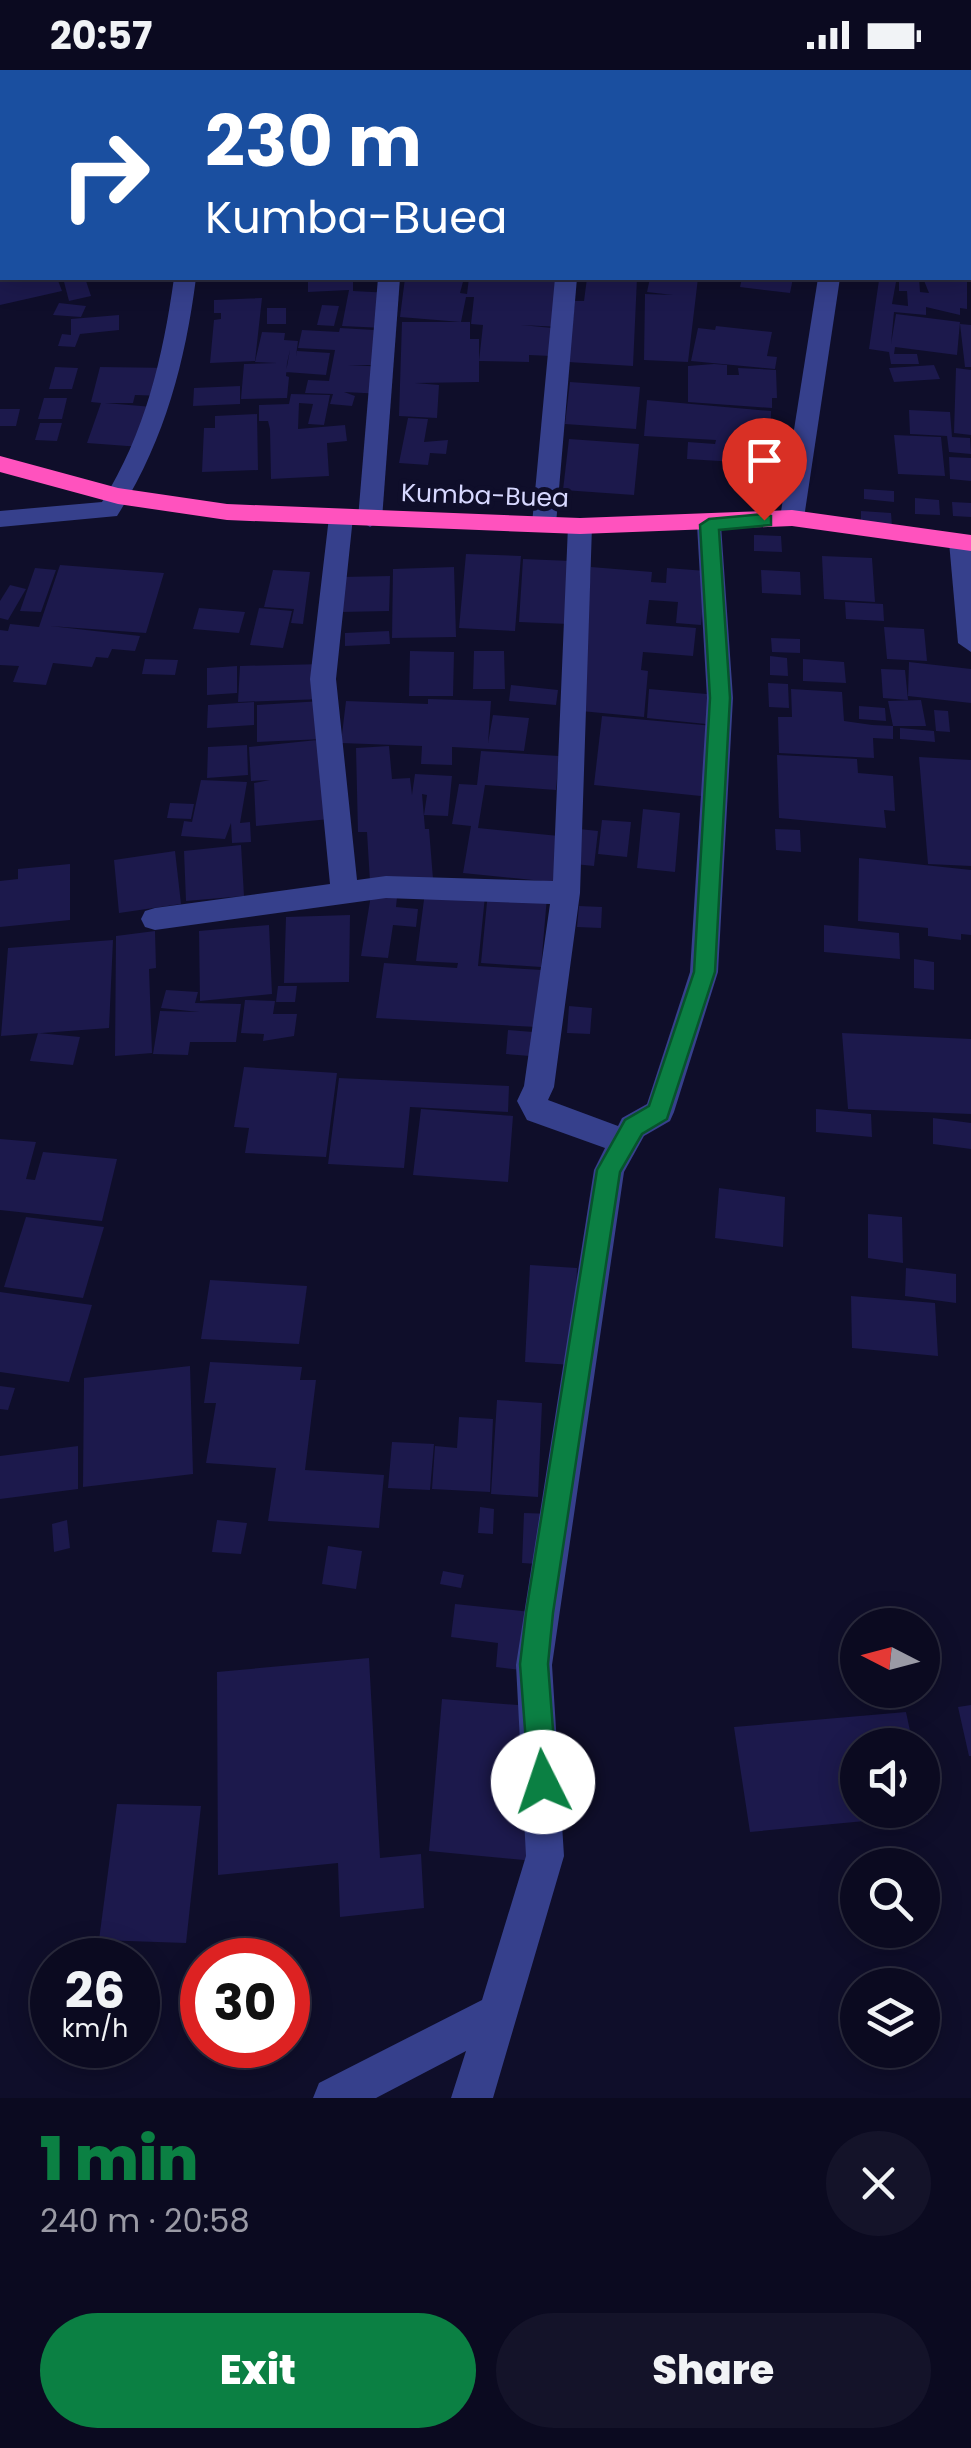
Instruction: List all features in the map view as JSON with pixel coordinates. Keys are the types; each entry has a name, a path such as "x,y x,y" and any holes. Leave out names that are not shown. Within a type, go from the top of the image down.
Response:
{"highway":[{"name":"Kumba-Buea","path":"0,464 118,496 228,512 580,526 709,525 792,518 966,542"}],"street":[{"path":"0,518 98,514 109,510 154,414 177,343 185,280"},
{"path":"370,519 389,280"},
{"path":"544,524 566,280"},
{"path":"792,518 829,280"},
{"path":"341,517 323,679 345,894"},
{"path":"472,2098 545,1856 534,1664 609,1170 622,1141 634,1127 659,1112 704,972 720,698 709,525"},
{"path":"580,526 566,893 539,1087 532,1101 538,1111 622,1141"},
{"path":"966,542 971,643"},
{"path":"155,919 386,886 566,893"},
{"path":"334,2098 498,2013"}],"building":[{"path":"58,280 62,291 0,305 0,281"},
{"path":"64,280 86,280 91,296 69,301"},
{"path":"308,280 353,280 353,291 391,293 384,328 342,326 349,290 308,292"},
{"path":"405,280 463,280 460,293 467,294 469,280 563,280 561,327 521,325 553,328 551,356 529,355 529,362 479,361 483,325 471,324 474,297 466,297 461,322 400,317"},
{"path":"587,280 637,280 633,366 568,362 575,301 584,301"},
{"path":"650,280 698,280 688,362 644,360 645,294 673,295 647,292"},
{"path":"742,280 793,280 790,293 740,287"},
{"path":"879,280 896,282 892,304 908,306 907,291 899,291 899,280 919,280 920,292 929,293 924,280 967,280 967,309 960,308 960,315 926,307 926,315 894,312 891,344 896,314 960,322 957,355 895,347 894,354 917,354 919,364 891,364 889,352 869,349"},
{"path":"262,298 255,361 210,363 214,320 221,319 221,313 214,313 214,300"},
{"path":"59,303 86,306 81,317 53,315"},
{"path":"322,305 339,306 334,326 317,325"},
{"path":"267,308 286,308 286,324 267,324"},
{"path":"119,315 119,330 80,334 75,347 58,346 62,334 71,335 71,319"},
{"path":"402,322 470,322 470,339 479,339 479,382 415,383 439,385 437,418 399,416"},
{"path":"960,324 971,325 971,367 965,367"},
{"path":"716,326 772,332 767,356 777,357 775,369 691,361 698,328 715,330"},
{"path":"340,328 391,331 385,365 348,365 388,367 384,394 344,392 355,396 352,406 330,404 333,394 305,393 308,380 329,381 335,350 298,348 302,330 339,332"},
{"path":"262,332 285,333 284,340 298,341 296,356 297,351 330,353 326,375 286,372 287,398 241,399 244,364 277,363 255,362"},
{"path":"727,365 727,375 739,375 738,368 776,370 777,398 772,398 772,408 688,402 688,366"},
{"path":"934,365 940,379 894,382 889,368"},
{"path":"55,367 78,368 72,389 49,389"},
{"path":"100,367 171,368 165,396 135,395 133,403 105,403 153,407 141,447 87,443 101,403 91,402"},
{"path":"956,368 971,370 971,435 954,433"},
{"path":"570,382 640,387 636,429 565,424"},
{"path":"240,386 240,404 193,406 194,388"},
{"path":"291,394 330,395 324,425 308,424 313,404 299,403 298,429 345,425 347,441 327,443 329,476 271,479 270,429 268,421 259,421 259,405 289,404"},
{"path":"44,398 67,398 62,419 38,419"},
{"path":"647,400 771,411 770,464 687,459 688,442 715,444 716,440 644,436"},
{"path":"0,409 20,409 16,426 0,426"},
{"path":"909,410 950,412 952,437 970,438 971,454 949,452 947,436 910,434"},
{"path":"257,414 258,470 202,472 204,428 215,428 215,416"},
{"path":"408,418 428,419 424,442 448,440 446,454 430,453 428,465 399,463"},
{"path":"40,423 62,423 57,441 35,440"},
{"path":"894,435 941,437 945,476 898,474"},
{"path":"569,439 639,444 634,495 563,490"},
{"path":"949,457 971,458 971,481 950,479"},
{"path":"864,489 894,491 894,502 864,499"},
{"path":"915,498 939,500 940,515 915,514"},
{"path":"952,502 971,503 971,517 953,516"},
{"path":"861,511 891,513 892,526 861,524"},
{"path":"754,535 781,536 782,552 754,551"},
{"path":"466,554 521,556 515,631 459,628"},
{"path":"822,556 872,558 875,602 824,599"},
{"path":"523,559 571,561 569,624 519,622"},
{"path":"60,565 164,573 146,633 50,626 140,636 135,651 112,649 108,658 96,657 92,667 53,663 46,685 13,682 19,666 0,665 0,630 8,631 10,624 39,627"},
{"path":"454,567 456,637 392,638 393,569"},
{"path":"591,567 652,572 651,582 666,583 667,568 706,571 701,625 676,623 678,602 649,600 646,624 696,628 693,656 643,652 641,670 648,671 644,717 581,711"},
{"path":"35,568 56,570 41,612 20,611"},
{"path":"273,570 310,572 303,624 291,623 294,609 264,607"},
{"path":"761,570 800,572 801,595 762,593"},
{"path":"390,576 389,611 341,612 342,577"},
{"path":"10,585 26,589 8,620 0,618 0,601"},
{"path":"845,602 883,604 884,621 846,619"},
{"path":"199,608 245,612 239,633 193,629"},
{"path":"259,608 292,611 283,648 250,645"},
{"path":"884,627 924,629 927,661 887,659"},
{"path":"389,631 390,644 345,646 345,633"},
{"path":"771,638 800,639 800,653 772,652"},
{"path":"410,651 454,652 453,696 409,696"},
{"path":"474,651 504,651 505,689 473,689"},
{"path":"770,656 787,658 788,676 770,675"},
{"path":"145,659 178,660 175,675 142,674"},
{"path":"803,659 844,662 846,683 803,681"},
{"path":"909,662 971,669 971,703 908,696"},
{"path":"324,664 323,699 238,702 240,666"},
{"path":"237,666 237,693 207,695 207,668"},
{"path":"881,669 905,670 908,700 883,698"},
{"path":"768,683 788,684 789,708 769,707"},
{"path":"511,685 558,690 556,705 509,701"},
{"path":"649,689 718,695 716,725 647,718"},
{"path":"791,689 842,692 844,721 893,726 893,739 873,738 874,758 779,753 778,717 792,717"},
{"path":"428,699 491,701 488,743 493,715 529,718 524,751 452,747 452,765 421,764 422,746 341,743 346,701 428,704"},
{"path":"921,700 926,726 893,726 888,701"},
{"path":"322,701 323,739 257,742 257,705"},
{"path":"254,702 254,725 207,728 208,705"},
{"path":"859,706 885,708 886,721 859,719"},
{"path":"934,710 948,711 950,732 936,731"},
{"path":"602,716 725,727 720,798 594,785"},
{"path":"900,728 934,731 935,742 900,739"},
{"path":"327,739 330,819 256,826 254,783 270,780 251,781 249,747"},
{"path":"247,745 248,775 207,778 208,747"},
{"path":"389,746 392,779 410,778 412,795 415,774 452,776 448,816 424,815 427,795 422,794 425,829 429,829 433,879 370,882 367,832 358,832 356,748"},
{"path":"481,751 559,756 556,790 485,785 478,828 559,836 553,882 463,873 471,826 452,824 459,784 477,785"},
{"path":"777,755 857,759 858,773 893,776 895,811 884,810 886,828 779,818"},
{"path":"919,757 971,760 971,866 928,864"},
{"path":"201,780 247,782 240,823 250,822 251,842 232,843 231,823 225,839 181,836 184,821 192,822"},
{"path":"170,803 194,804 191,819 167,818"},
{"path":"643,809 680,813 675,872 637,868"},
{"path":"602,820 631,822 627,857 598,854"},
{"path":"579,829 598,831 594,866 574,864"},
{"path":"775,829 800,830 801,852 776,850"},
{"path":"241,845 244,896 186,901 184,851"},
{"path":"175,851 181,904 119,913 114,860"},
{"path":"859,858 971,870 971,935 961,934 961,940 928,936 928,928 858,921"},
{"path":"70,864 70,920 0,927 0,881 18,879 18,869"},
{"path":"425,892 485,896 478,966 542,970 537,1027 376,1018 384,963 457,968 458,963 416,961"},
{"path":"488,892 547,897 541,967 481,963"},
{"path":"371,895 397,897 396,907 418,909 416,927 393,925 388,958 361,956"},
{"path":"579,906 602,907 601,928 577,927"},
{"path":"350,915 349,982 284,983 286,917"},
{"path":"269,925 272,994 200,1001 199,931"},
{"path":"824,925 899,933 900,959 824,952"},
{"path":"155,931 156,968 149,969 152,1053 115,1056 116,936"},
{"path":"113,940 109,1028 1,1036 8,948"},
{"path":"914,959 934,962 934,990 914,988"},
{"path":"278,986 297,986 295,1002 276,1002"},
{"path":"166,990 198,992 195,1003 241,1004 236,1042 190,1042 188,1055 153,1054 160,1011 199,1012 161,1008"},
{"path":"245,1000 275,1001 273,1014 297,1014 294,1036 263,1041 264,1034 241,1033"},
{"path":"569,1006 592,1008 590,1034 567,1033"},
{"path":"508,1030 533,1032 530,1056 506,1054"},
{"path":"38,1033 80,1037 73,1065 30,1061"},
{"path":"842,1033 971,1039 971,1114 848,1109"},
{"path":"244,1067 337,1073 326,1157 245,1153 249,1128 234,1127"},
{"path":"339,1078 509,1086 508,1112 410,1107 404,1168 328,1164"},
{"path":"421,1109 513,1116 508,1182 413,1175"},
{"path":"816,1109 871,1114 872,1137 816,1132"},
{"path":"933,1118 971,1123 971,1149 933,1144"},
{"path":"0,1139 36,1142 26,1179 35,1180 43,1152 117,1159 102,1221 0,1210"},
{"path":"719,1188 785,1197 783,1247 715,1238"},
{"path":"868,1214 902,1217 903,1263 868,1258"},
{"path":"26,1217 104,1227 83,1298 4,1287"},
{"path":"530,1265 577,1268 573,1365 525,1362"},
{"path":"906,1268 956,1274 956,1303 905,1296"},
{"path":"210,1280 307,1286 299,1344 201,1339"},
{"path":"0,1292 92,1305 69,1382 0,1372"},
{"path":"851,1296 935,1303 938,1356 852,1348"},
{"path":"210,1362 302,1367 300,1380 316,1380 305,1470 384,1475 379,1528 268,1521 276,1468 206,1463 216,1403 204,1403"},
{"path":"190,1366 193,1474 83,1487 84,1378"},
{"path":"0,1386 15,1388 8,1410 0,1409"},
{"path":"497,1400 542,1403 538,1497 491,1494"},
{"path":"459,1417 493,1419 490,1492 432,1489 435,1446 457,1448"},
{"path":"392,1442 434,1444 430,1490 388,1488"},
{"path":"78,1446 78,1489 0,1499 0,1456"},
{"path":"480,1507 494,1509 493,1534 478,1533"},
{"path":"524,1513 554,1514 552,1565 522,1563"},
{"path":"67,1520 70,1548 54,1552 52,1524"},
{"path":"217,1520 247,1523 241,1554 212,1552"},
{"path":"328,1546 362,1551 356,1589 322,1584"},
{"path":"443,1571 464,1575 461,1588 440,1584"},
{"path":"455,1604 540,1613 521,1670 496,1667 498,1643 451,1637"},
{"path":"369,1658 380,1858 421,1854 424,1908 340,1917 338,1863 218,1875 217,1672"},
{"path":"442,1699 543,1707 534,1861 429,1851"},
{"path":"971,1705 971,1756 969,1756 958,1707"},
{"path":"906,1712 909,1728 840,1728 840,1823 750,1832 734,1727"},
{"path":"117,1804 201,1806 187,1938 180,1938 180,1943 160,1942 160,1938 99,1938"}],"route":[{"path":"543,1782 534,1664 609,1170 622,1141 634,1127 659,1112 704,972 720,698 709,525 764,520"}]}
